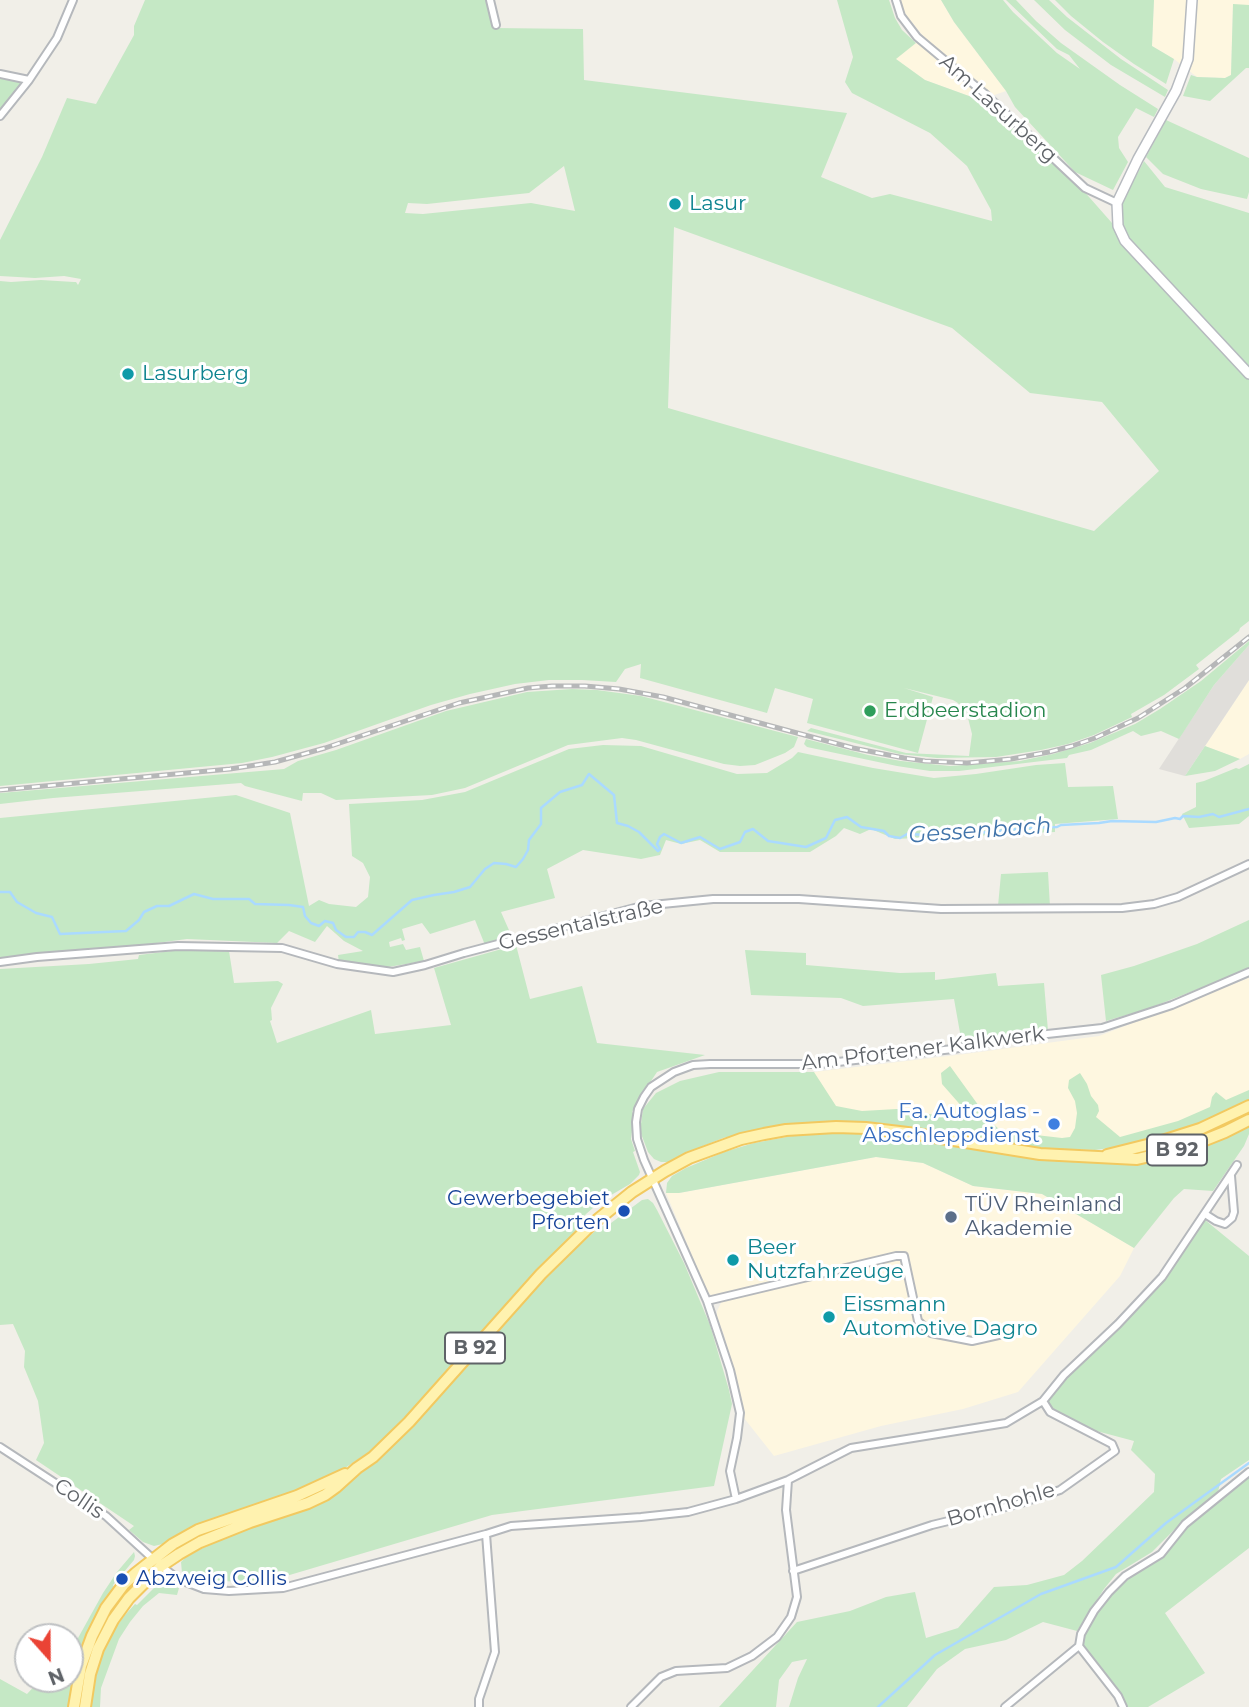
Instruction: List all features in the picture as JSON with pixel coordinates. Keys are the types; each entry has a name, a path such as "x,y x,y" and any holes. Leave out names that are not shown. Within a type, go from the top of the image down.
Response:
{"main road":[{"path":"1192,0 1188,59 1176,91 1117,203 1118,226 1125,241 1249,374"},
{"name":"B 92","path":"1101,1156 1200,1129 1249,1106"},
{"name":"B 92","path":"74,1707 81,1666 92,1636 101,1617 124,1584 157,1562 200,1542 308,1503 336,1487 373,1457 409,1422 541,1274 591,1225 622,1199 689,1158 741,1139 786,1130 836,1127 916,1134 1040,1154 1136,1159 1206,1141 1249,1120"},
{"name":"B 92","path":"85,1707 97,1649 113,1620 157,1562"}],"street":[{"path":"0,116 29,80 57,38 73,0"},
{"path":"491,0 496,26"},
{"name":"Am Lasurberg","path":"896,0 901,16 917,37 984,93 1085,188 1117,203"},
{"path":"0,74 29,80"},
{"name":"Gessentalstraße","path":"0,962 178,946 282,947 337,964 393,972 642,906 725,899 799,900 941,909 1122,908 1154,904 1178,897 1249,864"},
{"name":"Am Pfortener Kalkwerk","path":"736,1499 730,1471 740,1413 730,1370 707,1301 637,1139 638,1109 651,1087 674,1072 693,1065 820,1065 1101,1028 1172,1005 1249,972"},
{"path":"157,1562 178,1579 204,1589 229,1591 283,1588 511,1526 688,1512 736,1499 788,1480 852,1448 1006,1423 1043,1401 1064,1375 1118,1324 1162,1277 1237,1165"},
{"path":"1205,1214 1216,1222 1225,1224 1232,1219 1234,1212 1231,1176"},
{"path":"707,1301 896,1255 904,1256 918,1321 931,1333 972,1341 1003,1334"},
{"name":"Bornhohle","path":"793,1571 932,1525 1018,1504 1060,1490 1115,1451 1112,1444 1050,1412 1043,1401"},
{"name":"Collis","path":"0,1447 106,1516 157,1562"},
{"path":"1005,1707 1079,1646 1081,1634 1094,1611 1125,1576 1161,1554 1185,1524 1249,1472"},
{"path":"631,1707 662,1677 676,1671 727,1668 752,1656 777,1637 791,1617 797,1597 786,1510 788,1480"},
{"path":"479,1707 479,1699 495,1652 486,1534"},
{"path":"1079,1646 1118,1696 1123,1707"}],"shaded area":[{"path":"899,0 941,0 954,22 1006,91 980,100 925,80 895,58 924,37 902,10"},
{"path":"1154,0 1249,0 1249,5 1233,5 1231,75 1225,78 1197,77 1152,46"},
{"path":"1249,645 1249,680 1185,776 1159,769 1214,685"},
{"path":"1249,680 1249,754 1240,759 1205,746"},
{"path":"1249,978 1249,1095 1204,1117 1103,1143 827,1119 814,1072 1099,1036"},
{"name":"Gewerbegebiet Pforten","path":"876,1157 923,1163 973,1186 1042,1194 1134,1248 1120,1276 1018,1392 963,1409 881,1426 774,1456 744,1418 741,1397 717,1317 720,1295 711,1295 707,1291 666,1193 679,1193"}],"green space":[{"path":"145,0 487,0 494,28 583,29 584,80 847,113 821,177 872,198 890,194 992,221 991,210 967,166 930,133 852,93 845,82 853,57 837,0 889,0 902,30 916,43 896,59 925,80 980,100 1082,189 1112,223 1121,222 1123,201 1144,161 1165,187 1249,213 1249,621 1196,665 1199,669 1164,695 1131,714 1132,717 1068,744 996,757 937,758 899,754 807,731 811,728 906,753 969,756 972,734 968,718 953,700 904,688 933,697 918,753 807,723 813,699 775,688 767,713 640,678 641,664 625,669 616,682 549,680 470,694 324,743 242,763 0,786 0,281 41,280 76,282 78,285 81,279 64,276 0,276 0,240 42,157 67,98 96,104 134,35 134,26","holes":["564,166 575,211 531,203 423,214 405,213 408,203 427,204 529,193","674,227 952,328 1030,393 1102,402 1159,471 1094,531 668,408"]},
{"path":"941,0 1003,0 1057,53 1080,69 1069,55 1057,49 1006,0 1016,0 1061,43 1158,109 1154,117 1136,108 1118,137 1119,148 1128,162 1113,190 1075,172 1015,107"},
{"path":"1034,0 1049,0 1121,59 1168,90 1165,97 1111,65 1065,30"},
{"path":"1055,0 1154,0 1152,46 1174,59 1166,84 1103,42"},
{"path":"1233,4 1249,5 1249,68 1210,101 1183,96 1191,75 1225,78 1231,75"},
{"path":"0,77 23,80 0,111"},
{"path":"1166,120 1249,158 1247,199 1201,189 1163,174 1146,157"},
{"path":"1249,641 1249,645 1214,685 1179,739 1161,731 1141,736 1133,731 1067,758 959,771 930,771 897,766 807,747 804,744 806,739 868,755 950,766 1020,761 1053,754 1090,743 1135,724 1201,681"},
{"path":"572,689 641,696 798,737 794,747 785,753 755,765 740,766 622,738 568,745 465,788 432,795 336,800 321,793 303,793 302,801 241,783 0,804 0,793 284,769 298,761 446,711 527,692"},
{"path":"603,745 641,746 737,774 767,773 798,752 934,778 1065,763 1068,787 1113,786 1118,819 1055,824 1055,832 987,835 951,840 895,839 871,829 860,834 844,828 810,852 720,852 700,840 681,844 666,840 660,855 641,859 583,850 547,869 555,898 501,912 512,937 485,945 475,920 430,934 422,923 402,929 405,940 402,941 401,938 389,942 390,947 403,944 406,950 420,947 424,961 382,968 339,962 338,955 363,951 344,941 327,926 315,942 289,931 277,943 187,939 0,959 0,818 236,795 290,813 309,906 319,900 356,907 368,897 370,877 363,863 352,856 349,804 422,800 465,792 569,749"},
{"path":"1205,746 1240,759 1215,771 1185,776"},
{"path":"1249,764 1249,816 1239,824 1189,828 1182,814 1196,807 1196,783"},
{"path":"1048,872 1050,907 998,906 1001,874"},
{"path":"1249,920 1249,969 1147,1009 1106,1021 1101,975 1197,944"},
{"path":"516,945 530,999 582,986 597,1043 705,1055 657,1072 632,1112 631,1139 639,1175 586,1214 573,1234 414,1409 375,1448 336,1474 223,1516 167,1543 154,1546 143,1542 129,1530 134,1526 36,1460 44,1443 38,1401 24,1367 25,1351 13,1324 0,1325 0,969 138,959 139,955 180,950 229,951 234,983 278,981 283,984 271,1008 270,1021 277,1043 371,1010 375,1034 451,1025 434,968"},
{"path":"745,950 806,953 806,965 900,973 935,972 935,980 996,973 998,986 1044,983 1048,1031 962,1044 954,999 863,1006 841,998 751,995"},
{"path":"950,1066 989,1120 1001,1131 1070,1137 1075,1128 1077,1113 1075,1101 1068,1088 1069,1080 1080,1073 1098,1105 1096,1117 1120,1137 1178,1121 1210,1107 1216,1092 1226,1100 1249,1090 1249,1101 1189,1130 1125,1146 1095,1150 1033,1148 905,1128 771,1128 723,1138 669,1162 661,1162 648,1152 640,1131 643,1109 656,1093 680,1081 719,1072 814,1072 836,1106 862,1111 897,1109 955,1118 971,1117 942,1084 941,1073"},
{"path":"1249,1124 1249,1134 1244,1146 1213,1191 1184,1189 1134,1248 1042,1194 973,1186 923,1163 876,1157 679,1193 666,1193 667,1183 672,1176 686,1168 754,1143 803,1134 867,1134 1056,1161 1127,1164 1159,1158"},
{"path":"648,1199 657,1210 684,1263 710,1325 729,1390 732,1404 714,1486 492,1515 266,1582 209,1581 185,1577 181,1562 188,1555 235,1533 283,1517 340,1490 354,1479 413,1425 555,1268 594,1232 642,1200"},
{"path":"1205,1220 1249,1256 1249,1460 1221,1479 1218,1492 1152,1552 1116,1574 1077,1631 1043,1622 1006,1640 965,1649 937,1669 907,1707 789,1707 807,1659 792,1662 779,1680 776,1707 719,1707 797,1622 850,1611 886,1597 915,1592 926,1638 958,1628 994,1587 1027,1585 1064,1575 1154,1492 1155,1474 1131,1450 1134,1441 1089,1429 1053,1412 1048,1406 1048,1400 1065,1377 1119,1326 1165,1277"},
{"path":"1249,1476 1249,1548 1165,1613 1205,1673 1148,1707 1127,1707 1119,1690 1082,1644 1084,1635 1105,1601 1132,1576 1163,1557 1186,1525"},
{"path":"134,1552 134,1560 113,1585 84,1645 84,1627 117,1572"},
{"path":"158,1584 179,1588 177,1595 159,1593 143,1606 130,1622 119,1639 101,1688 100,1707 89,1707 99,1658 107,1640 124,1616"},
{"path":"0,1679 14,1687 14,1693 72,1693 70,1707 0,1707"}],"waterway":[{"name":"Gessenbach","path":"0,892 10,892 17,902 36,913 52,917 60,934 126,931 144,912 157,906 169,906 194,894 213,899 249,899 255,904 303,907 305,916 311,923 319,926 325,921 333,923 336,930 346,937 354,937 358,932 372,935 412,900 470,887 485,869 494,863 516,867 528,850 529,840 541,824 541,808 560,792 582,785 589,774 614,795 617,823 639,832 658,851 660,849 657,844 664,834 681,843 700,837 720,849 740,842 745,832 753,829 768,841 806,847 826,838 835,820 847,817 861,827 884,831 889,836 900,838 907,834 948,836 1112,821 1156,822 1180,819 1183,816 1213,814 1219,817 1249,809"},
{"path":"878,1707 935,1655 1041,1594 1116,1567 1166,1523 1249,1463"}],"railway":[{"path":"0,790 230,769 275,762 459,703 528,688 552,686 619,689 663,697 853,748 904,758 967,763 1011,759 1072,746 1138,718 1185,688 1249,637"}],"place":[{"name":"Lasur","path":"675,204"},
{"name":"Lasurberg","path":"128,374"},
{"name":"Erdbeerstadion","path":"870,711"},
{"name":"Fa. Autoglas - Abschleppdienst","path":"1054,1124"},
{"name":"Gewerbegebiet Pforten","path":"624,1211"},
{"name":"TÜV Rheinland Akademie","path":"951,1217"},
{"name":"Beer Nutzfahrzeuge","path":"733,1260"},
{"name":"Eissmann Automotive Dagro","path":"829,1317"},
{"name":"Abzweig Collis","path":"122,1579"}]}
